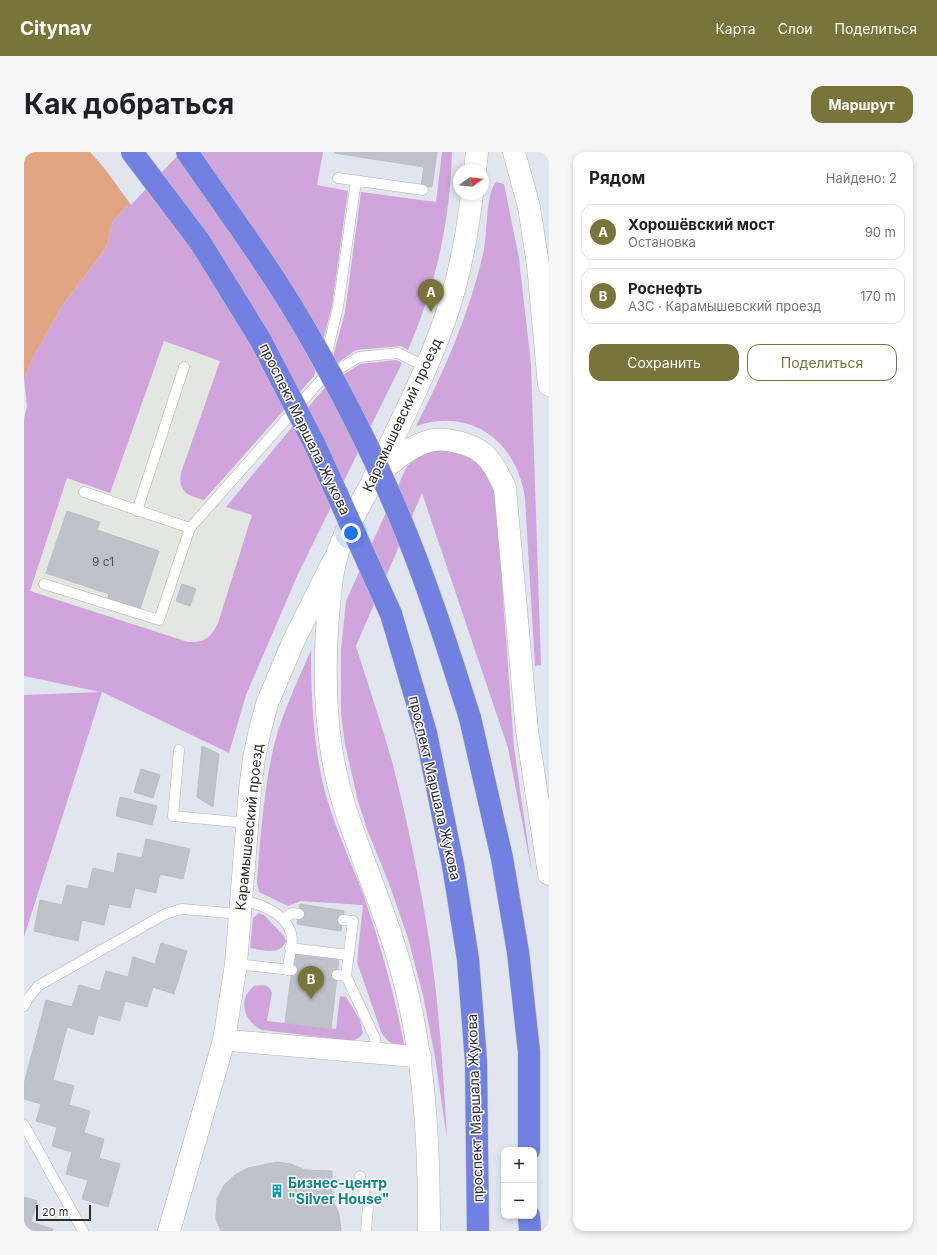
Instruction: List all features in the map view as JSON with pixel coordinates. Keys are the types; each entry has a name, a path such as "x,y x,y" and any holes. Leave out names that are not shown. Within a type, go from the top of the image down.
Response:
{"main road":[{"name":"проспект Маршала Жукова","path":"132,152 200,242 260,339 315,445 391,614 426,733 454,865 468,959 476,1061 478,1231"},
{"path":"187,152 236,223 302,324 358,429 408,538 435,609 470,718 502,858 518,952 529,1052 529,1147"},
{"path":"476,164 477,152"},
{"path":"514,152 529,207 538,265 549,385"},
{"name":"Карамышевский проезд","path":"169,1231 224,1040 236,964 247,823 254,758 267,704 293,642 337,555 426,368 454,290 466,237 471,200"},
{"path":"371,483 401,455 420,444 440,439 461,442 482,451 496,468 505,488 527,731 549,874"},
{"path":"337,555 330,601 326,650 325,690 330,747 344,806 394,942 409,998 421,1057 428,1138 429,1231"},
{"path":"530,1219 530,1231"}],"street":[{"path":"224,1040 421,1057"}],"lane":[{"path":"338,178 423,190"},
{"path":"321,380 338,307 356,181"},
{"path":"44,584 159,620 190,528 321,380 359,357 398,353 426,368"},
{"path":"137,511 184,367"},
{"path":"84,492 190,528"},
{"path":"180,750 173,816 247,823"},
{"path":"24,1006 38,986 165,914 182,909 241,907 256,902 283,919 292,934 290,948 290,970 236,964"},
{"path":"283,919 292,913 299,914"},
{"path":"343,920 353,921 349,955 342,976 375,1038 374,1054"},
{"path":"290,948 349,955"},
{"path":"24,1125 83,1231"},
{"path":"360,1176 368,1207 366,1231"}],"shaded area":[{"path":"24,152 179,152 113,221 106,248 64,303 32,359 24,379"},
{"path":"179,152 323,152 317,185 348,191 332,306 314,376 204,500 189,495 185,492 180,480 181,473 220,361 164,341 110,493 67,478 30,591 188,642 198,642 210,636 218,623 252,515 226,507 326,386 360,364 396,360 402,363 298,574 246,695 229,753 102,692 24,937 24,695 100,692 24,676 24,419 27,406 24,379 32,359 64,303 106,248 113,221"},
{"path":"442,152 452,152 451,178 445,228 434,277 408,350 401,346 356,350 330,368 345,312 361,192 436,202"},
{"path":"496,182 504,184 519,258 531,365 541,665 535,666 525,498 520,478 512,460 502,446 488,434 473,426 456,421 436,421 416,426 447,362 472,296 484,250 490,195"},
{"path":"164,341 220,361 181,473 184,491 189,495 253,515 218,623 212,636 204,641 196,643 188,642 30,591 67,478 111,493"},
{"path":"442,447 475,460 486,470 495,489 514,748 532,873 508,748 422,493 356,646 393,765 421,891 432,959 438,1010 447,1138 435,1057 423,995 408,938 358,801 345,744 341,714 341,650 346,601 407,466 424,453"},
{"path":"311,650 313,715 316,748 322,780 330,809 363,894 381,950 404,1044 401,1047 388,1041 382,1034 357,962 363,905 301,901 288,906 259,892 257,883 261,837 266,790 274,745 283,717"},
{"path":"259,913 264,915 284,936 286,941 284,946 280,949 265,951 250,948 253,918"},
{"path":"262,985 271,990 272,993 267,1021 336,1029 340,996 346,997 360,1020 363,1033 359,1038 353,1041 262,1030 251,1022 245,1010 244,1004 246,997 254,986"}],"pier":[{"path":"90,152 181,152 131,205 105,169"}],"building":[{"path":"437,152 432,187 421,186 424,167 334,153"},
{"path":"67,511 100,522 97,530 159,551 139,612 107,601 109,594 46,573"},
{"path":"182,584 196,589 190,606 176,601"},
{"path":"202,746 219,754 213,807 197,797"},
{"path":"141,769 160,775 153,798 134,792"},
{"path":"120,797 157,806 152,825 116,816"},
{"path":"146,839 190,849 183,879 160,874 156,893 135,888 130,908 109,904 104,925 82,920 78,941 34,931 40,900 62,905 67,885 88,889 93,868 114,873 118,853 142,858"},
{"path":"300,904 344,911 341,931 297,924"},
{"path":"161,943 187,951 174,994 153,987 147,1007 125,1001 120,1021 98,1015 93,1035 67,1027 53,1080 74,1086 69,1105 90,1111 84,1133 104,1139 99,1158 120,1164 108,1207 82,1199 88,1180 66,1174 72,1152 52,1146 57,1127 36,1121 41,1104 24,1099 24,1084 46,1000 72,1007 79,985 100,991 106,971 128,977 133,957 155,964"},
{"path":"294,953 339,958 331,1029 285,1023"},
{"name":"Бизнес-центр \"Silver House\"","path":"277,1162 291,1164 305,1170 332,1171 332,1198 339,1214 341,1231 221,1231 216,1219 217,1199 224,1185 235,1175 248,1168"},
{"path":"24,1197 37,1201 31,1222 53,1229 52,1231 24,1231"}],"place":[{"name":"Хорошёвский мост","path":"431,312"},
{"name":"Роснефть","path":"311,999"},
{"name":"Бизнес-центр \"Silver House\"","path":"277,1191"}]}
